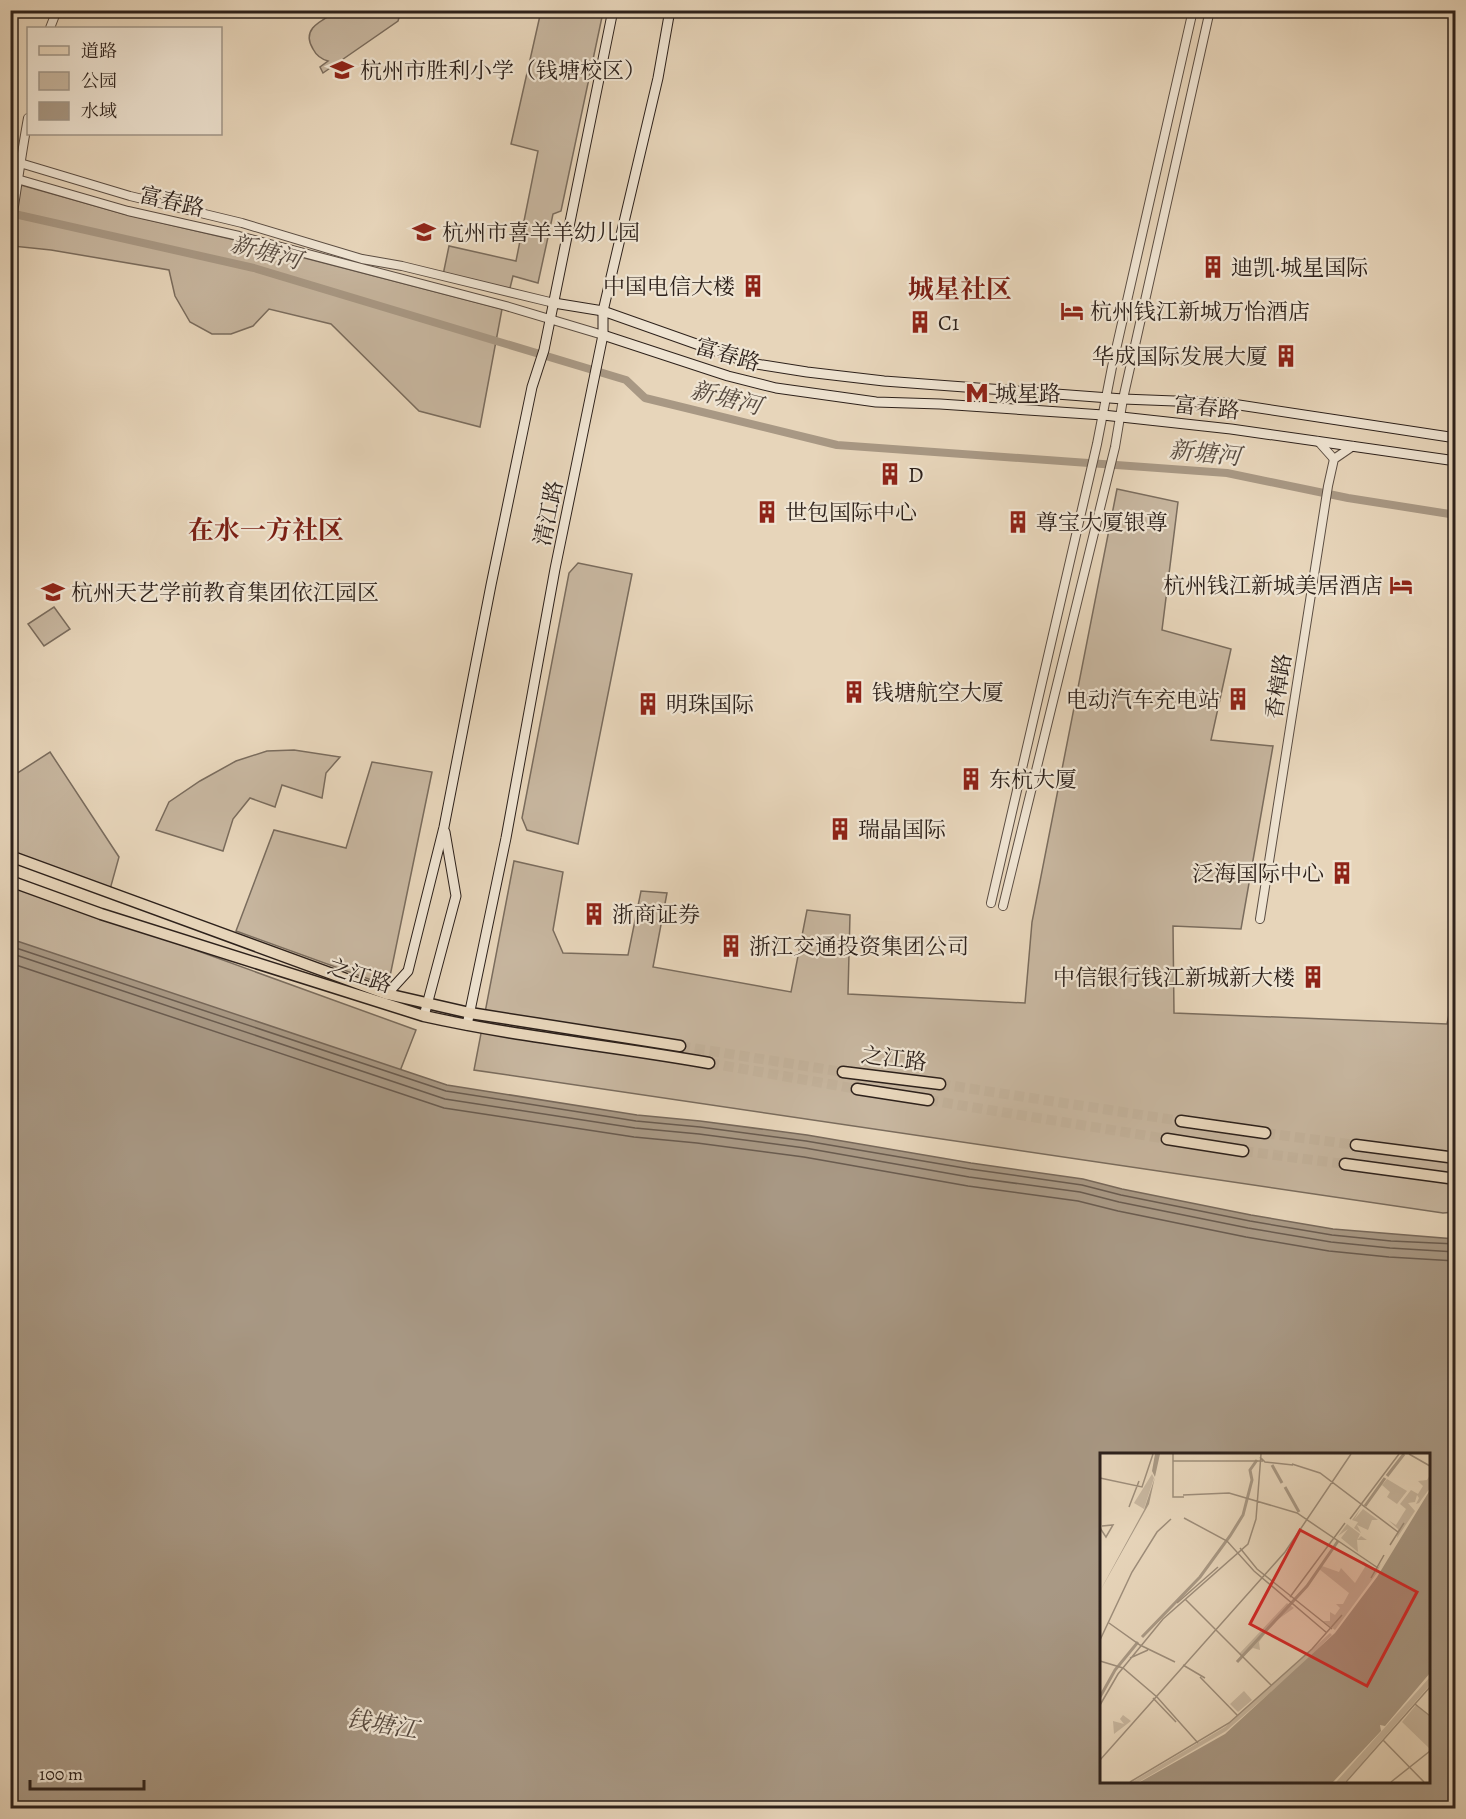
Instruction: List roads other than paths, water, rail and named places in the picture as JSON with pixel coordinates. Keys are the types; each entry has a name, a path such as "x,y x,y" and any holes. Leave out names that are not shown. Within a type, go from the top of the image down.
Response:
{"main road":[{"name":"清江路","path":"387,994 408,971 444,826 532,387 543,355 613,10"},
{"name":"清江路","path":"467,1025 506,838 555,569 596,371 603,334 603,311 658,78 670,10"},
{"name":"富春路","path":"554,303 603,311 750,363 884,381 1123,399 1226,403 1455,438"},
{"name":"富春路","path":"603,334 728,376 776,388 876,402 940,404 1103,416 1231,429 1455,461"},
{"path":"424,1016 456,896 444,826"},
{"name":"之江路","path":"10,856 387,994 470,1013 680,1046"},
{"name":"之江路","path":"10,882 112,917 424,1016 467,1025 709,1063"},
{"name":"之江路","path":"843,1072 940,1084"},
{"name":"之江路","path":"857,1089 928,1100"},
{"path":"1181,1121 1265,1133"},
{"path":"1167,1139 1243,1151"},
{"path":"1356,1146 1455,1158"},
{"path":"1345,1164 1455,1179"}],"street":[{"path":"50,27 57,10"},
{"path":"992,903 1193,10"},
{"path":"1003,906 1115,447 1123,399 1210,10"},
{"path":"10,232 13,216 15,161 27,121"},
{"name":"富春路","path":"15,161 90,185 242,223 362,259 402,266 554,303"},
{"name":"富春路","path":"15,178 128,211 239,236 506,306 603,334"},
{"path":"1318,441 1334,459 1353,446"},
{"name":"香樟路","path":"1260,919 1334,459"}],"water":[{"name":"钱塘江","path":"11,939 447,1085 637,1115 807,1135 971,1163 1083,1179 1251,1215 1333,1229 1455,1239 1455,1808 11,1808"}],"waterway":[{"name":"新塘河","path":"10,213 254,268 626,380 645,398 837,445 1227,473 1348,498 1456,515"}],"tunnel":[{"path":"680,1046 843,1072"},
{"path":"709,1063 857,1089"},
{"path":"940,1084 1181,1121"},
{"path":"928,1100 1167,1139"},
{"path":"1265,1133 1356,1145"},
{"path":"1243,1151 1345,1164"}],"place":[{"name":"杭州市胜利小学（钱塘校区）","path":"342,70"},
{"name":"杭州市喜羊羊幼儿园","path":"424,232"},
{"name":"迪凯·城星国际","path":"1213,267"},
{"name":"中国电信大楼","path":"753,286"},
{"name":"杭州钱江新城万怡酒店","path":"1072,311"},
{"name":"C1","path":"920,322"},
{"name":"华成国际发展大厦","path":"1286,356"},
{"name":"城星路","path":"977,393"},
{"name":"D","path":"890,474"},
{"name":"世包国际中心","path":"767,512"},
{"name":"尊宝大厦银尊","path":"1018,522"},
{"name":"杭州钱江新城美居酒店","path":"1401,585"},
{"name":"杭州天艺学前教育集团依江园区","path":"53,592"},
{"name":"钱塘航空大厦","path":"854,692"},
{"name":"电动汽车充电站","path":"1238,699"},
{"name":"明珠国际","path":"648,704"},
{"name":"东杭大厦","path":"971,779"},
{"name":"瑞晶国际","path":"840,829"},
{"name":"泛海国际中心","path":"1342,873"},
{"name":"浙商证券","path":"594,914"},
{"name":"浙江交通投资集团公司","path":"731,946"},
{"name":"中信银行钱江新城新大楼","path":"1313,977"}],"district":[{"name":"城星社区","path":"960,289"},
{"name":"在水一方社区","path":"266,530"}]}
